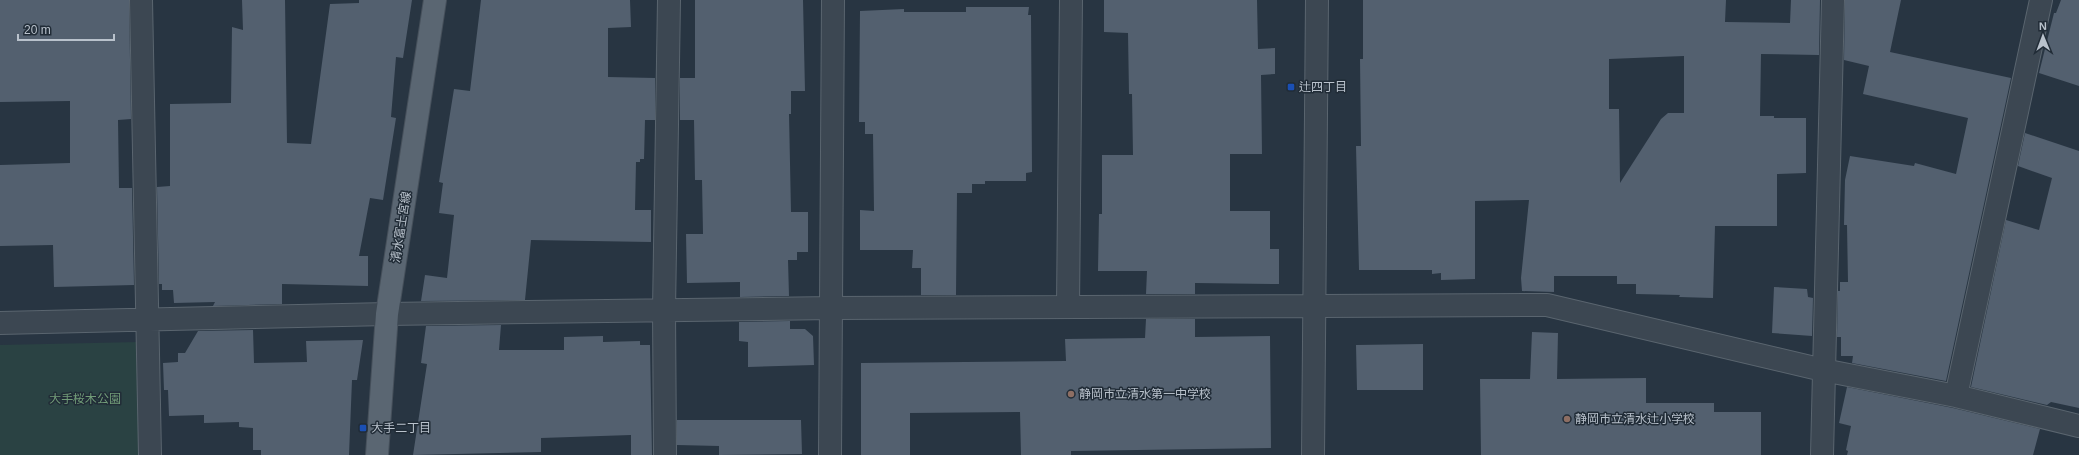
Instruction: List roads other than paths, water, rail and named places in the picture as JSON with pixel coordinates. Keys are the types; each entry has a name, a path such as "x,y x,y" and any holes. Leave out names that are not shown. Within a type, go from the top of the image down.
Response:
{"main road":[{"name":"清水富士宮線","path":"377,455 387,314 435,0"}],"street":[{"path":"141,0 150,455"},
{"path":"665,455 664,310 669,0"},
{"path":"830,455 833,0"},
{"path":"1068,306 1071,0"},
{"path":"1313,455 1313,307 1317,0"},
{"path":"1822,455 1833,0"},
{"path":"1956,396 2041,0"},
{"path":"0,323 387,314 832,308 1548,305 1823,370 1956,396 2079,426"}],"place":[{"name":"辻四丁目","path":"1291,87"},
{"name":"静岡市立清水第一中学校","path":"1071,394"},
{"name":"静岡市立清水辻小学校","path":"1567,419"},
{"name":"大手二丁目","path":"363,428"}],"park label":[{"name":"大手桜木公園","path":"85,399"}]}
